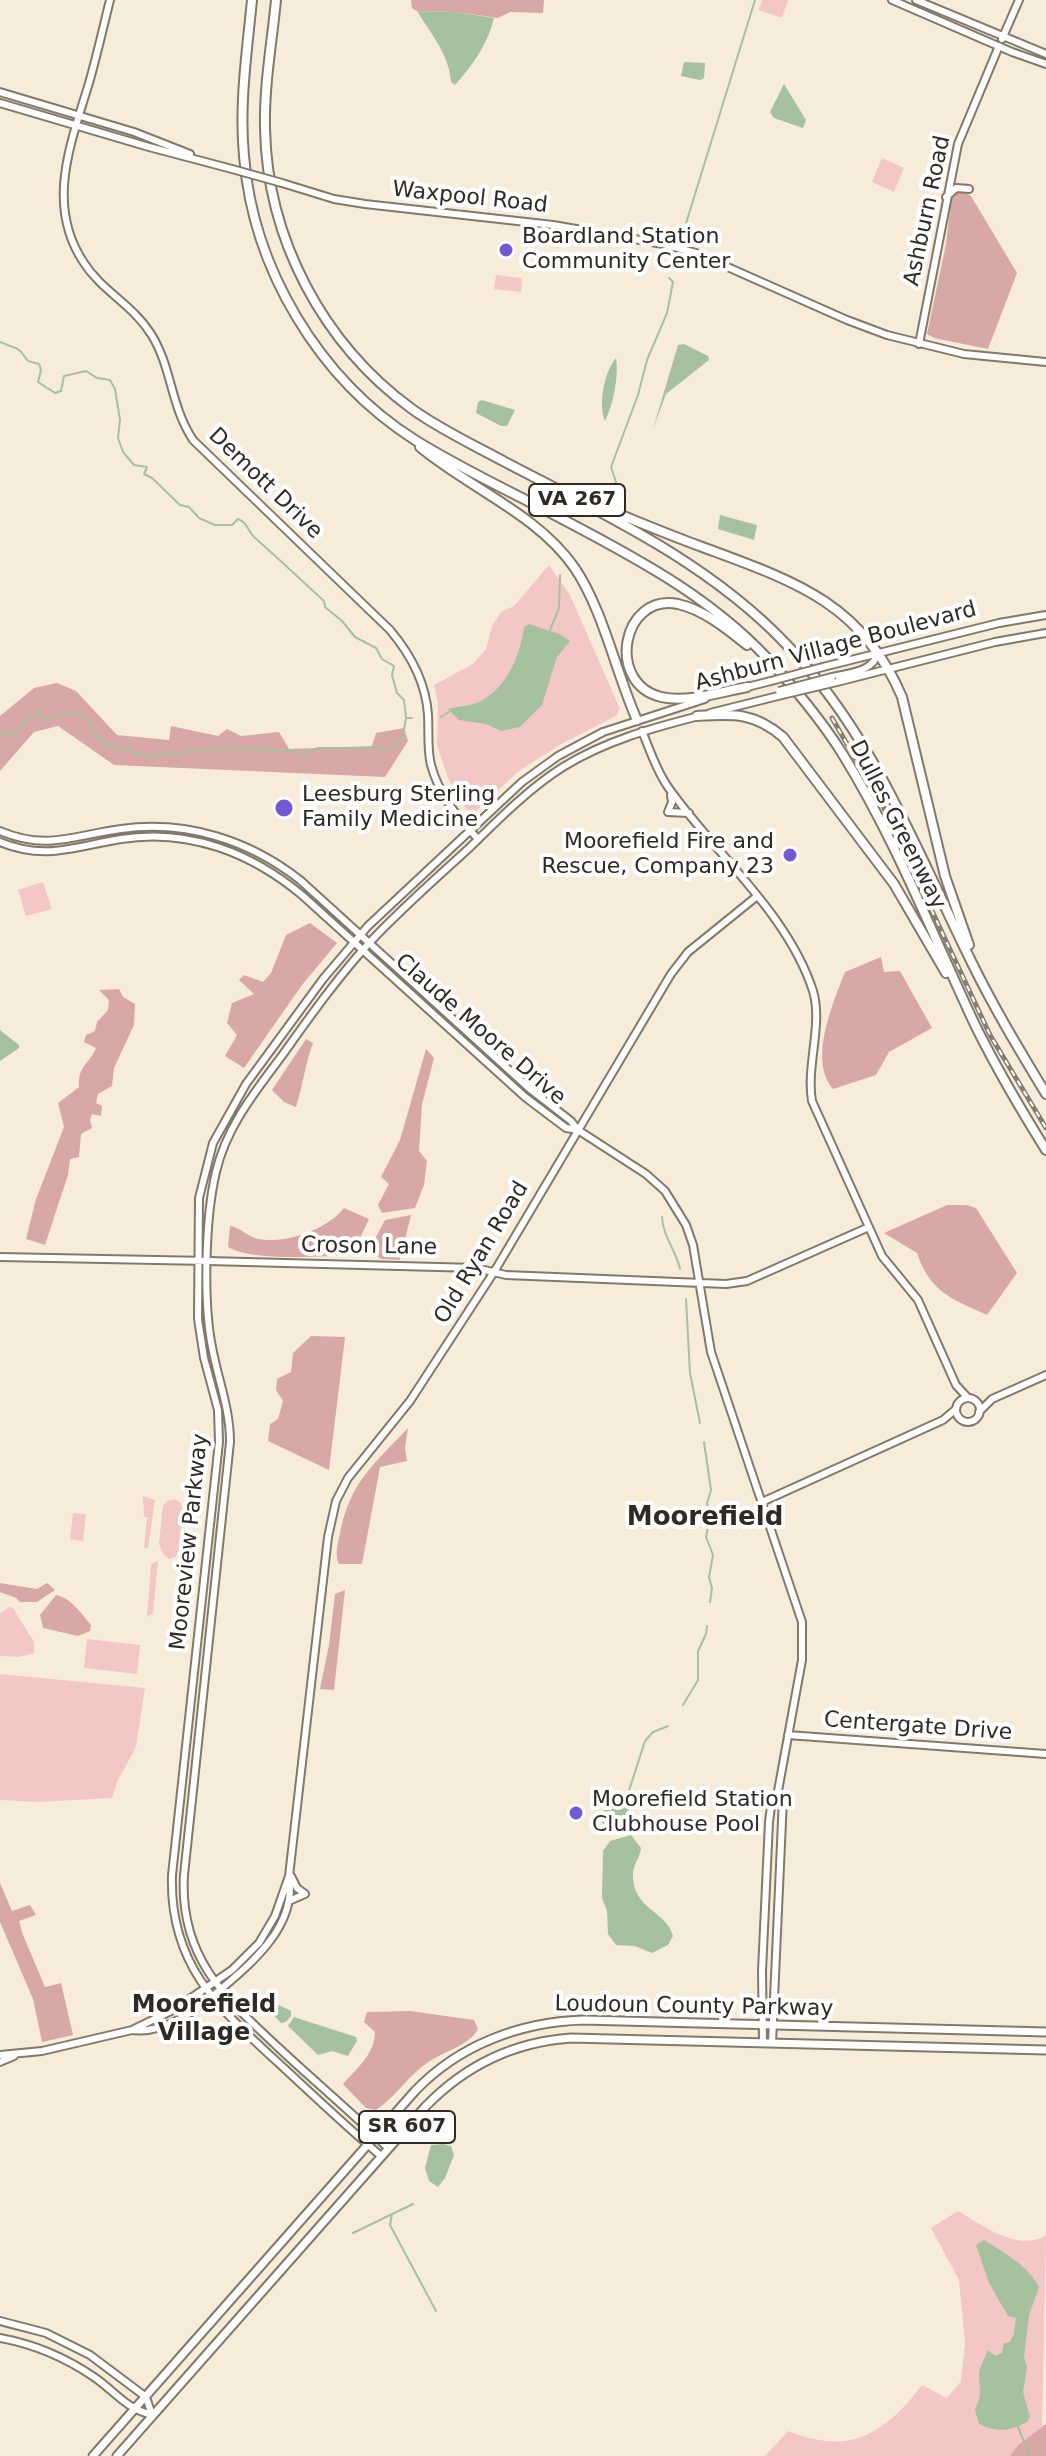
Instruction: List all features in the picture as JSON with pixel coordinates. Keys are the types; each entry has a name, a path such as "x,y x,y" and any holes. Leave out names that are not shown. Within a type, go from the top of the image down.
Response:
{"highway":[{"name":"Dulles Greenway","path":"252,0 242,126 245,172 256,225 271,265 307,333 344,379 389,421 441,455 677,583 743,634 777,669 830,735 859,782 976,1025 1046,1150"},
{"name":"Dulles Greenway","path":"276,0 266,96 266,151 277,215 308,291 350,353 395,396 435,424 644,536 709,578 761,620 797,656 845,715 861,740 894,799 980,980 1046,1094"},
{"path":"389,421 436,460 533,526 563,553 586,587 637,720"},
{"path":"553,487 798,584 846,617 878,653 890,669 908,717 945,876 980,980"},
{"path":"747,687 687,698 654,694 640,685 629,669 626,653 630,629 639,616 649,609 666,604 682,605 714,620 777,669"},
{"path":"697,716 726,714 753,718 783,737 894,884 976,1025"}],"main road":[{"name":"Loudoun County Parkway","path":"93,2456 375,2135 434,2072 467,2051 521,2028 583,2020 1046,2032"},
{"name":"Loudoun County Parkway","path":"117,2456 388,2148 448,2085 481,2063 518,2047 571,2038 1046,2050"}],"street":[{"name":"Demott Drive","path":"110,0 64,171 63,198 68,231 92,274 135,313 152,335 163,359 180,419 201,450 390,630 407,652 426,700 428,750 433,773 446,800 478,839"},
{"path":"892,0 1046,64"},
{"path":"916,0 1046,54"},
{"name":"Ashburn Road","path":"919,344 958,144 1019,0"},
{"name":"Waxpool Road","path":"0,92 134,132 209,162"},
{"name":"Waxpool Road","path":"0,103 334,199 553,225 672,246 856,324 919,344 964,354 1046,362"},
{"path":"946,197 956,188 969,189"},
{"name":"Ashburn Village Boulevard","path":"637,720 823,667 999,623 1046,615"},
{"name":"Ashburn Village Boulevard","path":"642,731 780,693 995,642 1046,633"},
{"path":"834,680 874,664 878,653"},
{"path":"637,720 669,787 673,799 668,812 689,813"},
{"name":"Mooreview Parkway","path":"381,2156 229,2018 191,1968 179,1937 172,1891 219,1442 218,1410 199,1331 199,1198 213,1143 246,1084 353,943 522,782 558,756 603,732 637,720"},
{"name":"Mooreview Parkway","path":"388,2148 219,1990 200,1961 186,1920 183,1888 230,1442 227,1400 216,1365 209,1326 208,1261 212,1190 229,1136 255,1091 338,979 369,943 478,839 553,773 596,749 642,731"},
{"path":"669,787 791,945 812,991 815,1009 809,1073 812,1101 886,1264 918,1300 956,1385 978,1405 979,1412"},
{"name":"Claude Moore Drive","path":"0,831 50,842 148,827 178,828 218,836 252,849 279,865 361,935 578,1130 646,1174 670,1198 691,1237 711,1352 803,1626 803,1655 778,1791 772,1799 769,1822 763,2042"},
{"name":"Claude Moore Drive","path":"0,842 43,852 71,851 121,839 178,838 236,853 272,872 525,1097 566,1128 578,1130"},
{"name":"Old Ryan Road","path":"0,2062 14,2056 132,2030 175,2009 232,1970 259,1943 275,1916 289,1874 328,1537 336,1501 361,1460 410,1401 494,1272 661,988 682,959 756,897"},
{"name":"Croson Lane","path":"0,1257 476,1268 519,1276 732,1284 747,1281 869,1227"},
{"path":"943,1420 972,1421 992,1399 1046,1375"},
{"path":"956,1385 956,1408 961,1420"},
{"path":"762,1502 943,1420 961,1400 992,1399"},
{"name":"Centergate Drive","path":"788,1735 1046,1754"},
{"name":"Claude Moore Drive","path":"772,2043 783,1799 778,1791"},
{"path":"287,1904 291,1899 305,1894 297,1888 289,1874"},
{"name":"Old Ryan Road","path":"132,2030 147,2032 169,2024 211,1997 250,1965 277,1929 287,1904 291,1885 289,1874"},
{"path":"764,1939 771,1949 774,1964"},
{"name":"Old Ryan Road","path":"0,2055 14,2056"},
{"path":"0,2321 46,2333 76,2347 146,2397 152,2415"},
{"path":"0,2338 32,2346 69,2362 97,2379 134,2410 152,2415"}],"shaded area":[{"path":"411,0 544,0 543,13 510,12 498,18 417,11 412,8"},
{"path":"762,0 788,0 782,18 759,10"},
{"path":"417,11 456,12 494,18 479,54 455,85 451,82 443,53"},
{"path":"684,62 705,63 704,78 681,76"},
{"path":"784,84 806,120 803,128 774,118 770,112"},
{"path":"882,158 904,168 894,192 872,182"},
{"path":"961,190 971,196 1017,273 988,349 927,334 946,244 951,199 955,192"},
{"path":"496,275 522,278 521,292 494,289"},
{"path":"684,344 708,356 709,360 666,394 653,429 678,345"},
{"path":"616,358 615,391 605,421 603,389"},
{"path":"482,400 515,410 507,426 476,413 478,402"},
{"path":"720,515 757,525 754,540 718,529"},
{"path":"549,565 570,595 620,709 616,716 563,743 519,771 476,811 467,810 448,778 437,745 438,704 434,685 473,664 486,649 492,626 501,612 514,606"},
{"path":"529,624 570,641 557,657 542,705 520,727 501,731 486,724 459,720 448,709 479,702 497,688 510,670 524,627"},
{"path":"57,683 76,691 117,735 169,740 171,726 218,736 227,729 241,736 279,732 289,749 372,746 376,733 404,728 408,741 385,777 114,765 58,726 34,732 0,771 0,716 34,688"},
{"path":"43,882 52,909 26,916 18,890"},
{"path":"310,923 337,943 302,985 244,1068 225,1056 237,1035 227,1023 232,1003 254,994 239,980 244,975 263,982 271,973 286,935"},
{"path":"881,957 884,972 900,971 932,1028 889,1052 876,1075 833,1089 826,1077 823,1047 835,999 845,972"},
{"path":"119,989 123,997 135,1004 134,1025 114,1068 112,1086 98,1094 96,1103 102,1106 101,1116 92,1114 92,1128 81,1134 79,1157 70,1159 68,1175 45,1245 26,1239 36,1199 64,1127 58,1103 79,1087 82,1070 96,1048 84,1042 86,1035 95,1031 97,1022 108,1010 109,1000 99,990"},
{"path":"0,1030 19,1048 0,1061"},
{"path":"306,1039 313,1043 296,1107 284,1102 272,1090"},
{"path":"426,1049 434,1058 422,1104 419,1151 427,1161 424,1185 415,1208 382,1213 378,1205 389,1184 381,1177 400,1140"},
{"path":"947,1205 976,1208 1017,1273 987,1315 944,1293 928,1277 917,1253 884,1233"},
{"path":"344,1208 369,1219 352,1255 254,1255 228,1247 230,1226 258,1239 293,1237 327,1223"},
{"path":"411,1215 400,1260 381,1259 369,1250 385,1220"},
{"path":"311,1336 345,1337 329,1470 268,1441 270,1424 278,1419 283,1401 276,1390 277,1379 291,1372 293,1353"},
{"path":"408,1428 407,1461 380,1467 362,1564 339,1564 337,1545 350,1500 365,1475"},
{"path":"143,1496 155,1500 148,1548 144,1548 147,1517 144,1517"},
{"path":"174,1499 181,1503 183,1510 178,1552 169,1559 159,1544 163,1506"},
{"path":"73,1513 86,1514 83,1541 70,1539"},
{"path":"158,1561 153,1613 147,1617 151,1564"},
{"path":"0,1583 37,1589 47,1583 55,1590 37,1602 20,1602 0,1592"},
{"path":"345,1590 334,1690 320,1689 335,1594"},
{"path":"56,1595 75,1607 91,1625 90,1631 78,1636 43,1628 40,1615"},
{"path":"13,1608 34,1642 34,1653 19,1657 0,1656 0,1613"},
{"path":"87,1639 140,1645 137,1674 84,1668"},
{"path":"0,1674 145,1688 136,1747 112,1798 37,1802 0,1800"},
{"path":"626,1800 632,1804 627,1814 635,1820 627,1830 609,1831 602,1821 603,1811 614,1801"},
{"path":"631,1835 641,1848 633,1873 638,1895 664,1921 673,1936 668,1945 652,1953 635,1946 616,1945 608,1934 607,1911 602,1898 603,1851 610,1841"},
{"path":"0,1883 12,1911 30,1905 36,1915 19,1921 23,1935 45,1987 61,1983 73,2035 42,2042 33,1999 0,1922"},
{"path":"252,1992 291,2011 291,2016 281,2023"},
{"path":"410,2011 474,2020 478,2029 463,2044 423,2066 376,2110 366,2108 343,2084 372,2047 375,2032 364,2022 367,2012"},
{"path":"294,2017 356,2037 357,2041 348,2056 332,2051 318,2055 288,2026"},
{"path":"431,2145 451,2146 454,2155 438,2187 429,2181 425,2168"},
{"path":"958,2211 1013,2239 1035,2240 1046,2235 1042,2427 1017,2446 1010,2456 765,2456 788,2431 830,2441 864,2436 894,2416 922,2385 947,2398 961,2381 965,2343 959,2280 931,2228"},
{"path":"984,2240 1022,2266 1039,2287 1029,2315 1024,2357 1027,2367 1023,2392 1030,2417 1021,2425 1003,2430 979,2424 975,2410 980,2396 979,2371 988,2350 995,2356 1002,2353 1004,2343 1010,2342 1014,2334 1016,2318 1008,2316 989,2283 976,2245"},
{"path":"1046,2424 1046,2456 1010,2456 1017,2446"}],"waterway":[{"path":"683,233 755,0"},
{"path":"599,493 601,487 612,488 616,482 611,467 638,395 647,360 667,313 673,282 669,278"},
{"path":"0,342 19,350 28,361 39,364 38,382 55,393 61,391 64,376 86,371 97,378 110,380 115,389 120,420 118,438 123,452 134,465 147,467 144,474 199,518 215,525 232,525 238,519 244,523 254,537 324,601 325,607 355,637 376,648 382,659 394,666 392,675 397,693 404,700 406,718 412,718"},
{"path":"550,630 559,608 560,575"},
{"path":"0,733 17,734 28,717 38,711 44,719 76,712 88,719 91,729 101,741 115,748 149,756 228,748 306,752 318,748 391,748 403,736 406,718"},
{"path":"441,717 449,712"},
{"path":"662,1217 680,1269"},
{"path":"686,1299 690,1373 700,1423"},
{"path":"704,1442 711,1490 707,1503 710,1517 706,1537 713,1555 709,1577 712,1588 710,1602"},
{"path":"683,1705 698,1680 698,1651 707,1626"},
{"path":"626,1800 645,1741 653,1732 668,1726"},
{"path":"353,2233 413,2204"},
{"path":"392,2214 390,2225 436,2311"},
{"path":"1018,2427 1030,2456"}],"railway":[{"path":"832,718 883,806 990,1035 1046,1128"}],"place":[{"name":"Boardland Station Community Center","path":"506,250"},
{"name":"Leesburg Sterling Family Medicine","path":"284,808"},
{"name":"Moorefield Fire and Rescue, Company 23","path":"790,855"},
{"name":"Moorefield Station Clubhouse Pool","path":"576,1813"}],"district":[{"name":"Moorefield","path":"705,1518"},
{"name":"Moorefield Village","path":"204,2020"}]}
